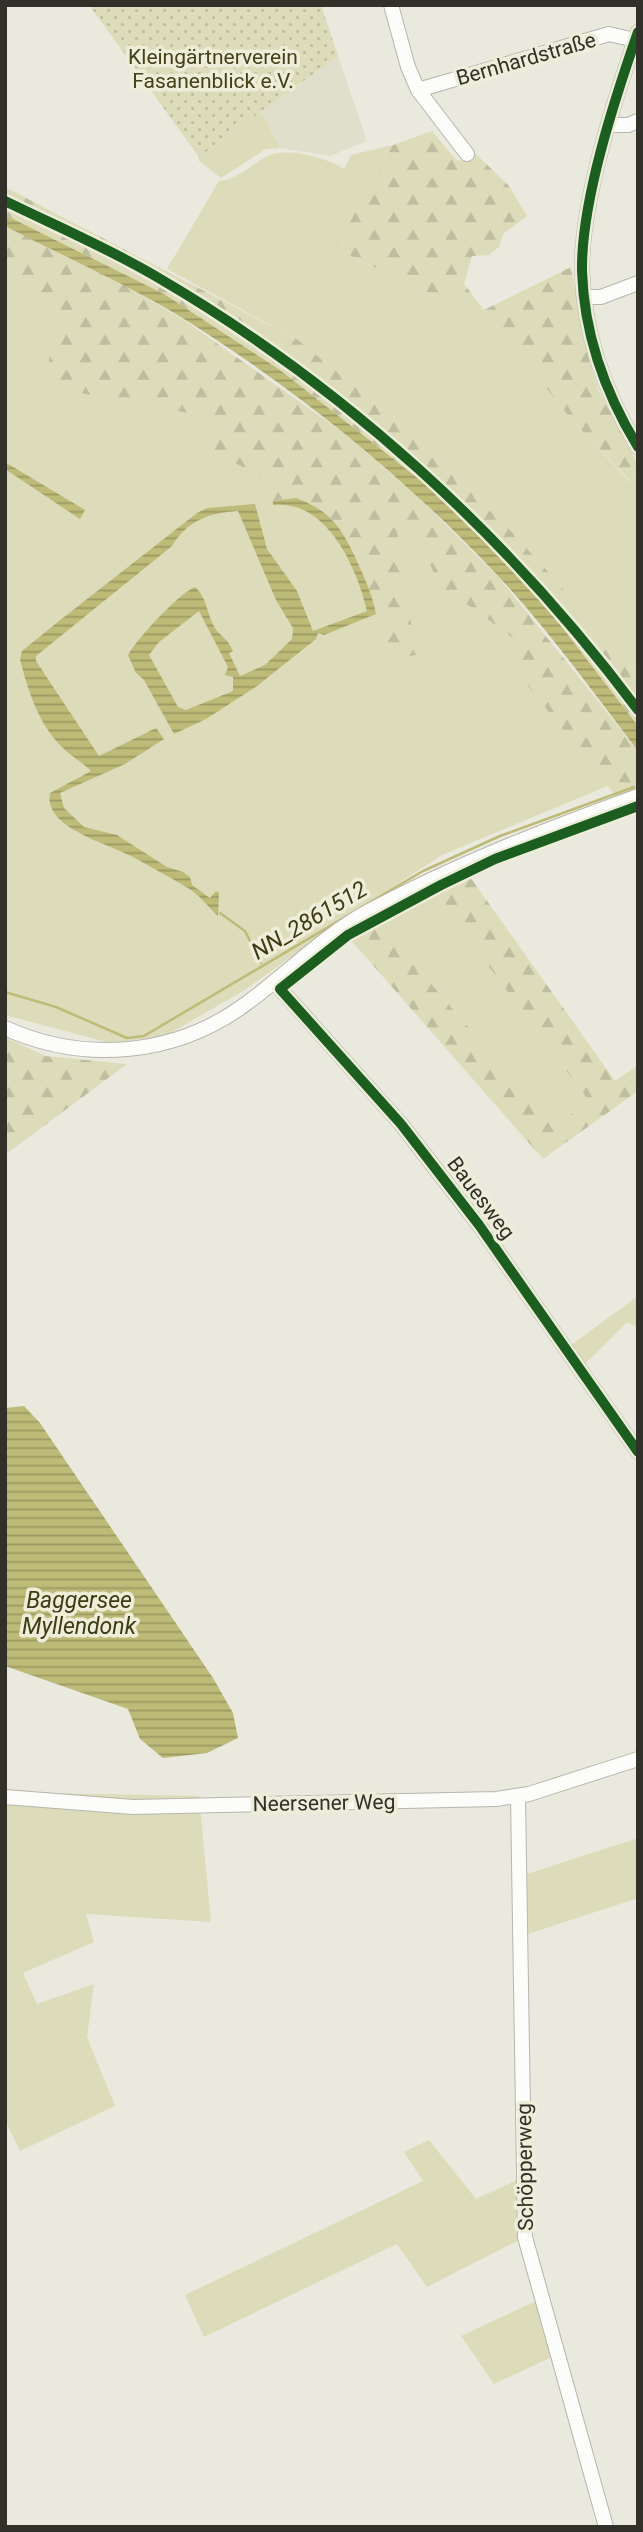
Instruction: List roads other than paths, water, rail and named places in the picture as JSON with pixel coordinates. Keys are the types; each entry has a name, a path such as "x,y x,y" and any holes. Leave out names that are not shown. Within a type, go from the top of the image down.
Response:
{"street":[{"path":"391,5 408,67 418,90 467,154"},
{"name":"Bernhardstraße","path":"418,90 609,34 636,36"},
{"path":"636,36 593,187 582,268 584,297 597,367 638,447"},
{"path":"610,125 628,125 638,121"},
{"path":"584,297 601,297 638,283"},
{"path":"5,1028 71,1048 118,1051 150,1047 185,1037 220,1021 274,982 336,930 423,883 519,839 638,796"},
{"name":"Bauesweg","path":"274,982 401,1124 472,1215 638,1452"},
{"name":"Neersener Weg","path":"5,1797 133,1807 519,1797 638,1759"},
{"name":"Schöpperweg","path":"519,1797 525,2237 606,2527"}],"water":[{"path":"5,215 164,294 280,370 429,487 496,551 545,605 638,726 638,751 570,662 499,577 389,471 310,406 227,347 140,294 5,226"},
{"path":"5,462 85,510 80,519 5,469"},
{"path":"296,498 329,517 349,544 363,574 376,614 324,635 318,633 316,639 257,686 206,719 174,734 144,680 136,673 128,655 148,629 178,598 195,587 200,592 215,628 232,648 233,651 229,653 240,676 265,665 292,639 293,628 276,600 238,511 227,512 208,516 184,530 172,546 36,656 36,661 99,756 156,728 164,739 125,764 60,793 64,808 84,827 117,835 167,867 183,872 190,877 192,885 210,898 216,891 219,893 218,916 191,890 129,855 78,832 56,815 50,805 50,793 91,771 65,750 46,728 30,695 20,659 22,651 59,621 207,508 255,504 267,549 297,591 313,631 367,611 356,575 347,557 324,525 309,513 292,506 273,505 273,501","holes":["199,611 228,667 225,675 233,677 233,691 186,710 178,707 149,655 159,642"]},
{"name":"Baggersee Myllendonk","path":"24,1406 40,1423 213,1678 233,1713 238,1738 207,1753 163,1758 140,1739 128,1709 5,1666 5,1408"}],"waterway":[{"name":"NN_2861512","path":"5,992 56,1007 127,1038 144,1036 423,871 500,836 634,787"},
{"path":"220,913 245,931 261,963"}],"park label":[{"name":"Kleingärtnerverein Fasanenblick e.V.","path":"213,69"}]}
